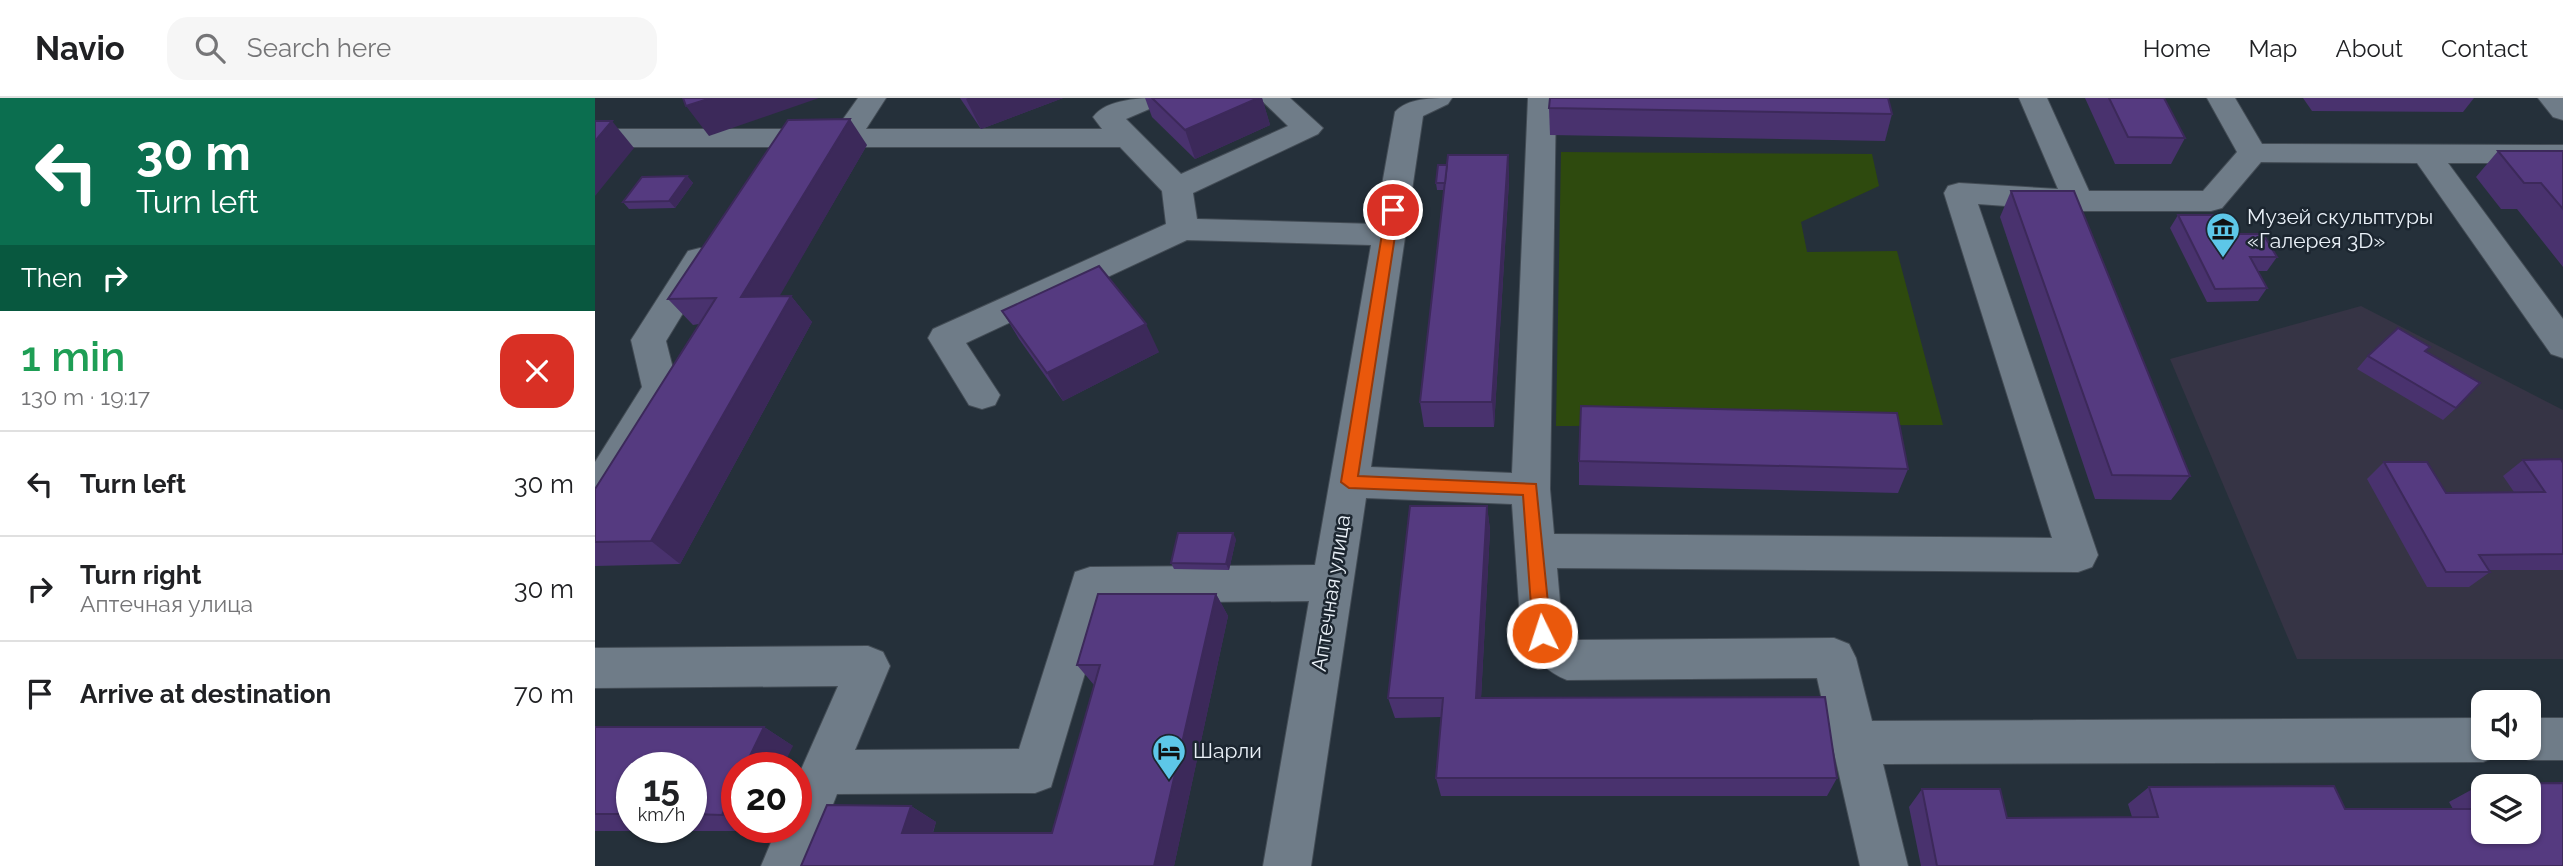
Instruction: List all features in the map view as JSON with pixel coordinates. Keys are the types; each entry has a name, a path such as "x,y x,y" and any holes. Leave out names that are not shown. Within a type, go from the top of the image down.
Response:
{"street":[{"path":"845,138 872,98"},
{"path":"1151,98 1107,117 1177,188 1183,229"},
{"path":"1177,188 1308,128 1273,98"},
{"path":"1542,98 1531,489 1542,633 1567,660 1834,658 1884,866"},
{"path":"2033,98 2078,201"},
{"path":"2221,98 2253,153"},
{"path":"2552,98 2563,111"},
{"name":"Аптечная улица","path":"1287,866 1389,235 1413,103"},
{"path":"595,138 1127,138"},
{"path":"1535,551 2078,555 1959,193 2078,201 2211,201 2253,153 2563,154"},
{"path":"2426,154 2563,345"},
{"path":"595,495 660,388 648,340 721,227"},
{"path":"982,395 945,338 1183,229 1389,235"},
{"path":"1349,482 1531,489"},
{"path":"823,772 1035,771 1090,585 1333,583"},
{"path":"595,668 868,666 785,866"},
{"path":"2541,739 2563,739"},
{"path":"1856,743 2471,740"}],"shaded area":[{"path":"2361,306 2563,410 2563,659 2297,659 2170,359"}],"green space":[{"path":"1561,152 1872,154 1879,186 1801,222 1807,252 1897,251 1943,425 1556,426"}],"building":[{"path":"683,98 711,98 686,106"},
{"path":"1152,98 1258,98 1185,130"},
{"path":"1550,98 1888,98 1892,114 1549,108"},
{"path":"2109,98 2164,98 2185,138 2128,137"},
{"path":"850,119 741,297 791,296 651,541 595,542 595,489 716,298 668,299 788,120"},
{"path":"595,121 612,121 595,141"},
{"path":"2498,151 2563,151 2563,209 2541,183 2524,183"},
{"path":"1448,155 1508,155 1492,402 1420,402"},
{"path":"1438,165 1447,165 1445,183 1436,183"},
{"path":"687,176 669,201 623,202 642,177"},
{"path":"2011,191 2074,191 2190,476 2112,475"},
{"path":"2178,215 2225,215 2235,234 2263,234 2277,257 2250,257 2267,288 2215,289"},
{"path":"1099,266 1146,324 1047,373 1002,311"},
{"path":"2398,328 2430,347 2425,351 2480,383 2456,408 2368,356"},
{"path":"1581,406 1897,413 1908,469 1579,461"},
{"path":"2561,459 2563,554 2479,555 2490,572 2446,572 2384,462 2427,462 2446,493 2545,492 2523,460"},
{"path":"1410,506 1487,506 1476,698 1825,697 1837,778 1436,778 1443,698 1388,698"},
{"path":"1178,533 1233,533 1226,564 1171,563"},
{"path":"1098,594 1216,594 1154,866 801,866 827,805 911,806 902,833 1052,833 1100,665 1077,665"},
{"path":"595,727 764,727 752,752 721,752 721,815 707,815 707,752 616,752 616,814 595,814"},
{"path":"2541,783 2563,783 2563,866 1937,866 1922,789 2000,789 2007,818 2158,817 2149,787 2334,786 2345,809 2471,809 2471,844 2541,844"}],"place":[{"name":"Музей скульптуры «Галерея 3D»","path":"2223,259"},
{"name":"Шарли","path":"1169,781"}],"route":[{"path":"1393,210 1349,482 1531,489 1542,633"}]}
